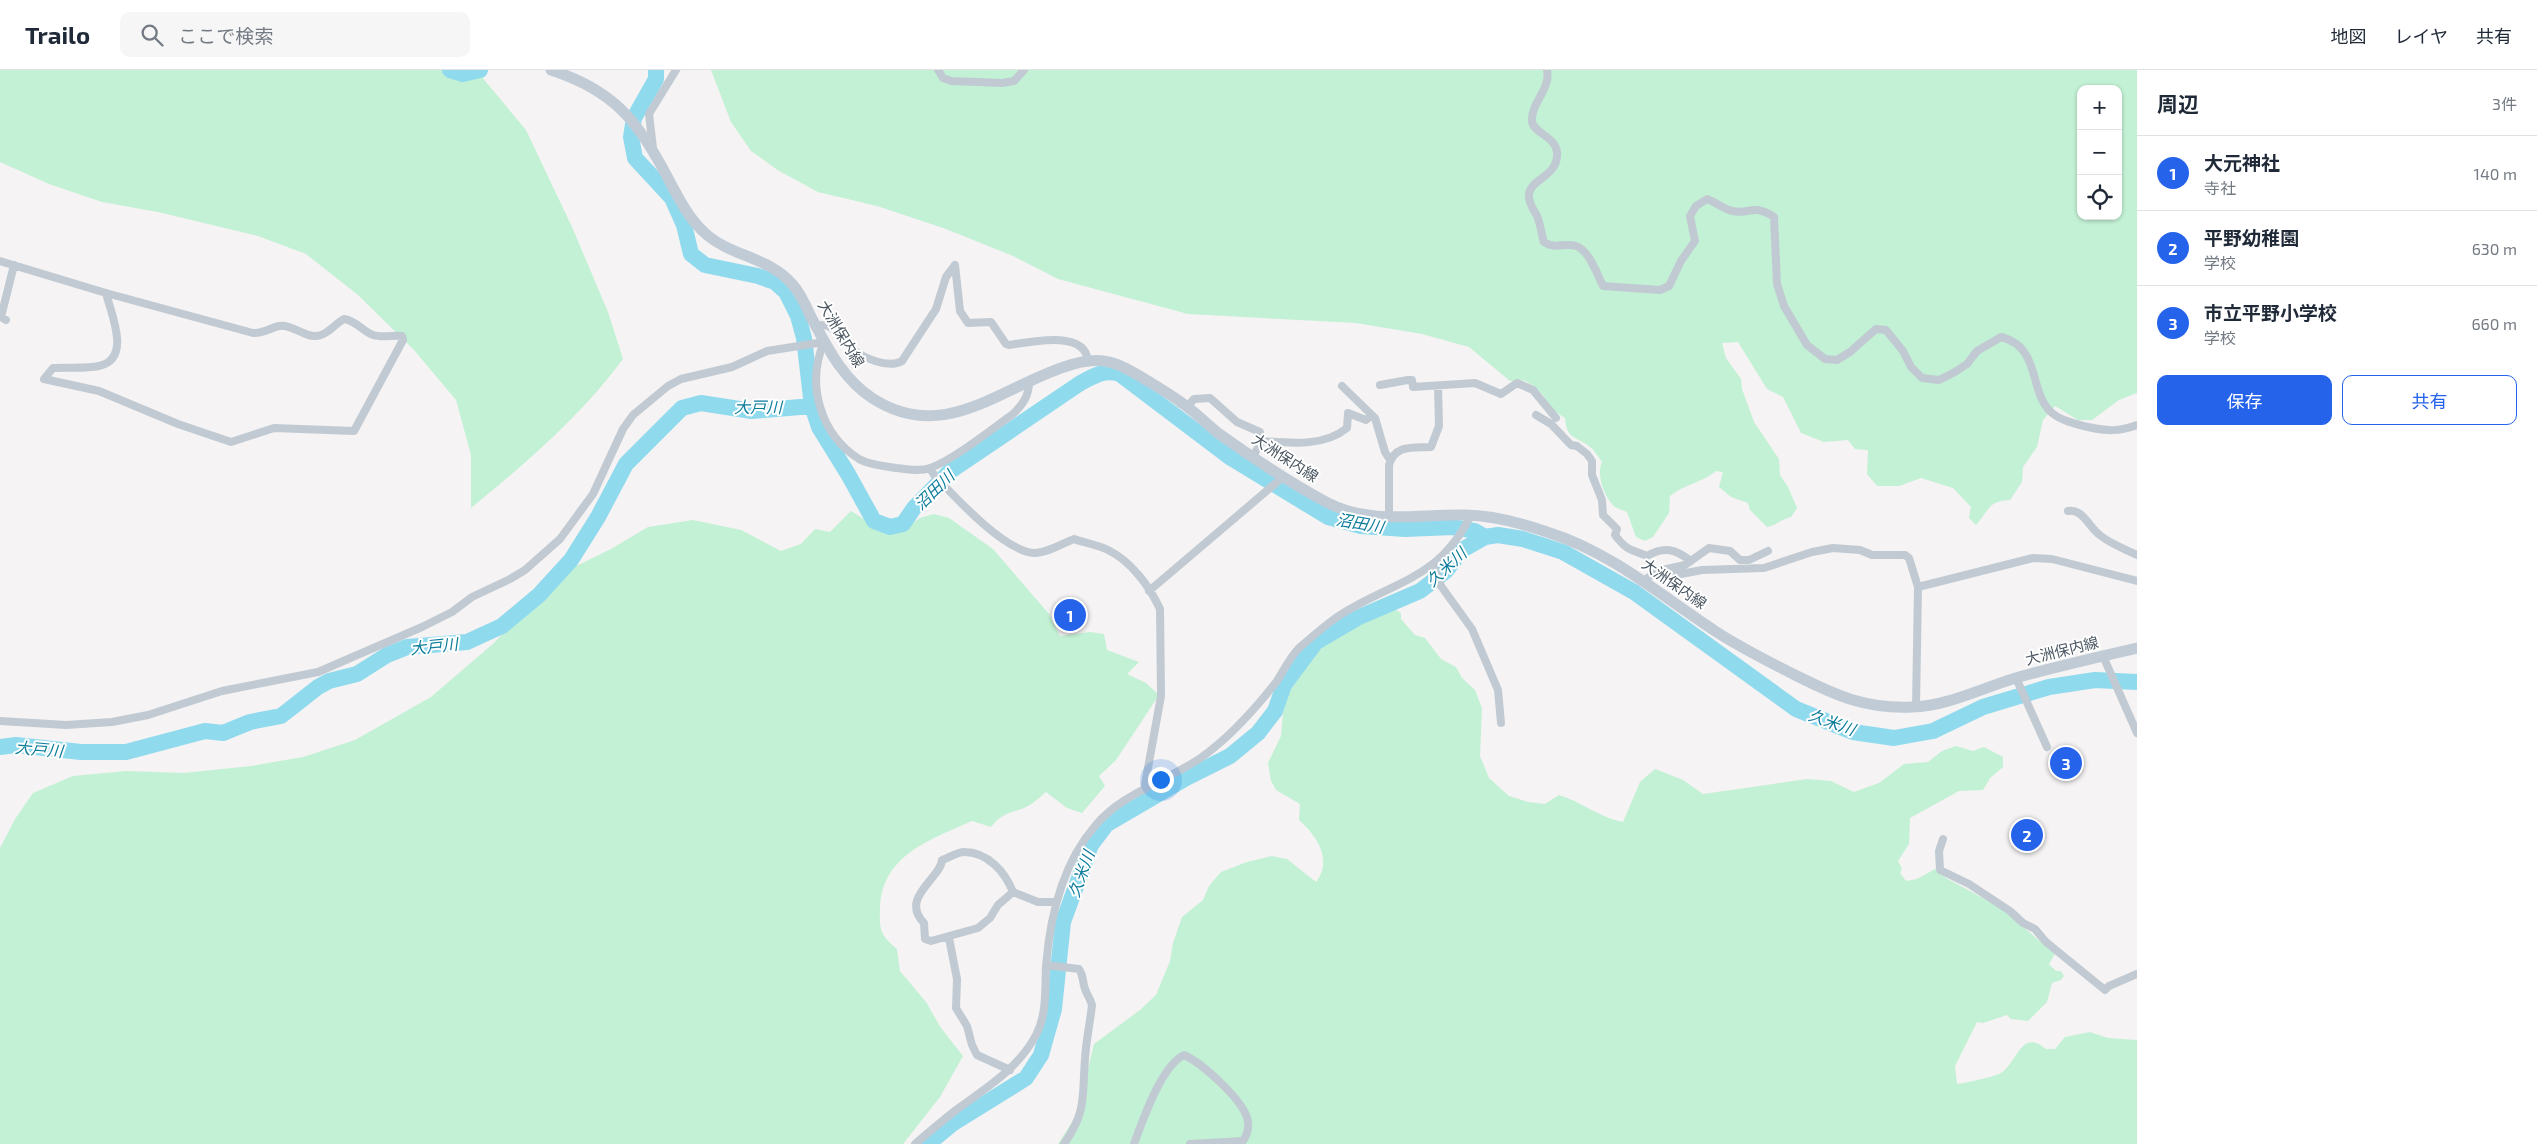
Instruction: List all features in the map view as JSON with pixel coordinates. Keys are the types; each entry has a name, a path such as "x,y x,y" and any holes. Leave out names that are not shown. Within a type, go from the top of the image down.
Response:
{"main road":[{"name":"大洲保内線","path":"551,70 589,85 610,99 628,115 653,150 693,221 707,235 724,247 771,265 786,276 798,290 838,366 856,386 875,400 912,414 953,415 975,407 1052,371 1088,361 1110,362 1127,369 1187,406 1215,430 1281,478 1326,502 1352,513 1389,517 1498,518 1560,536 1616,562 1718,633 1840,698 1866,705 1916,707 1938,704 2017,681 2105,661 2137,648"}],"street":[{"path":"653,150 649,114 676,70"},
{"path":"938,70 943,78 951,81 1002,83 1014,80 1024,70"},
{"path":"1547,70 1547,84 1536,104 1532,121 1534,127 1556,147 1557,154 1555,168 1532,188 1528,195 1530,203 1538,217 1544,242 1550,247 1576,246 1593,265 1603,286 1660,290 1668,286 1681,261 1695,241 1690,216 1696,206 1707,199 1720,203 1729,210 1740,212 1754,208 1766,210 1774,217 1777,284 1784,306 1807,344 1825,359 1836,360 1850,352 1876,329 1886,330 1903,351 1911,367 1922,378 1938,380 1967,364 1976,351 2001,337 2013,340 2029,360 2039,393 2052,412 2072,423 2111,432 2137,425"},
{"path":"0,261 106,293 253,333 261,333 280,326 303,334 321,335 344,320 351,320 374,335 402,336 403,340 354,430 274,428 231,442 178,424 99,391 44,379 53,368 98,366 108,363 116,356 118,342 106,293"},
{"path":"6,320 1,317 14,265"},
{"path":"816,325 827,326 853,349 866,356 884,364 896,364 902,361 930,318 946,277 955,265 960,311 968,322 991,322 1006,344 1009,345 1043,340 1066,340 1082,346 1087,354 1088,361"},
{"path":"0,721 66,725 112,722 148,715 222,691 318,672 422,627 452,612 472,596 510,580 525,570 560,538 593,494 623,430 633,415 660,392 681,379 727,368 767,351 824,342 816,371 818,401 823,419 835,437 861,460 932,472 992,532 1024,552 1046,551 1074,539 1109,550 1131,568 1149,591 1160,609 1161,696 1144,790"},
{"path":"1380,385 1412,380 1413,387 1475,384 1501,394 1518,383 1534,390 1556,418"},
{"path":"932,472 1022,406 1029,392 1029,382"},
{"path":"1342,386 1377,421 1385,452 1390,460 1389,517"},
{"path":"1390,460 1397,451 1407,447 1432,447 1439,426 1438,386"},
{"path":"1187,406 1194,399 1210,398 1237,422 1260,432 1261,442 1253,456"},
{"path":"1261,442 1288,443 1328,439 1346,428 1348,413 1366,420 1372,415"},
{"path":"1536,415 1550,424 1571,445 1577,446 1587,454 1592,461 1592,475 1602,500 1604,515 1615,525 1617,529 1615,535 1620,544 1630,548 1634,553 1647,556 1656,550 1679,552 1691,561"},
{"path":"1149,591 1267,492 1281,478"},
{"path":"2068,511 2081,512 2101,536 2137,555"},
{"path":"915,1144 1010,1070 1033,1039 1041,1023 1056,902 1067,873 1095,826 1112,810 1198,760 1224,740 1276,682 1297,650 1340,615 1420,574 1440,560 1469,517"},
{"path":"1643,581 1658,571 1680,568 1709,548 1730,551 1740,560 1749,560 1768,551"},
{"path":"1676,575 1702,570 1764,568 1812,552 1845,548 1872,555 1905,555 1909,558 1918,587 1916,707"},
{"path":"1918,587 2033,558 2052,559 2137,581"},
{"path":"1433,565 1441,586 1472,629 1498,690 1501,723"},
{"path":"2105,661 2137,733"},
{"path":"2017,681 2047,747"},
{"path":"1943,839 1939,851 1940,870 1969,884 2010,911 2023,924 2035,929 2046,942 2105,990 2109,986 2137,974"},
{"path":"1013,892 998,905 990,918 978,928 949,938 932,941 925,939 924,923 918,917 917,908 926,883 942,866 942,860 963,852 979,855 996,865 1013,892 1038,902 1056,902"},
{"path":"949,938 957,979 956,1008 967,1026 972,1045 977,1055 1010,1070"},
{"path":"1049,965 1079,969 1083,975 1085,991 1090,996 1092,1005 1085,1059 1084,1101 1080,1118 1064,1144"},
{"path":"1134,1144 1146,1109 1154,1094 1176,1059 1184,1054 1196,1060 1216,1078 1240,1105 1248,1121 1248,1134 1243,1141 1190,1144"}],"green space":[{"path":"0,70 476,70 526,130 572,227 608,312 623,359 571,420 512,474 471,508 471,455 456,400 414,350 358,295 306,254 258,236 158,212 102,202 49,184 0,162"},
{"path":"711,70 2137,70 2137,393 2119,400 2092,420 2078,420 2055,406 2043,420 2037,447 2023,467 2022,482 2010,500 1997,502 1989,508 1976,525 1969,518 1971,507 1953,488 1921,478 1899,486 1877,486 1867,474 1868,450 1855,449 1848,440 1824,442 1801,433 1783,397 1767,389 1738,342 1722,343 1726,358 1741,379 1742,389 1754,422 1779,459 1780,475 1788,487 1797,508 1791,517 1767,527 1750,510 1748,503 1731,497 1719,487 1723,472 1716,471 1670,496 1669,513 1653,537 1645,541 1636,537 1627,512 1615,507 1607,498 1602,486 1600,473 1602,462 1591,448 1571,435 1567,429 1565,418 1548,407 1544,396 1534,386 1523,380 1510,381 1469,347 1422,334 1356,323 1188,314 1058,279 1013,256 946,229 877,206 818,192 779,171 751,151 731,122"},
{"path":"851,511 882,530 904,529 920,518 934,514 949,518 993,549 1049,614 1060,636 1090,632 1104,634 1107,650 1139,662 1127,674 1146,683 1159,695 1116,760 1099,776 1105,786 1082,813 1067,808 1046,792 1029,806 1003,816 991,827 972,821 925,843 898,863 889,876 883,891 880,910 882,932 887,940 897,949 900,971 926,1002 941,1028 963,1056 940,1097 903,1144 0,1144 0,848 15,819 33,793 73,776 126,771 184,773 251,766 303,757 355,740 431,697 495,642 532,600 564,572 611,549 648,527 693,520 741,530 781,551 801,544 815,529 830,532"},
{"path":"1394,609 1401,613 1401,619 1415,635 1425,638 1441,659 1456,667 1462,678 1475,690 1482,708 1480,756 1489,778 1509,796 1528,802 1545,804 1559,795 1607,817 1623,822 1640,782 1655,769 1683,780 1703,794 1807,779 1831,781 1854,792 1879,783 1904,764 1928,762 1942,751 1956,746 1973,751 1984,747 2003,757 2003,767 1990,778 1983,790 1959,791 1910,818 1909,844 1898,861 1902,869 1900,873 1906,881 1917,879 1935,869 1946,878 2001,908 2055,954 2049,964 2056,971 2061,971 2064,976 2061,980 2052,983 2047,1002 2028,1021 2011,1019 2007,1015 1983,1023 1977,1022 1955,1066 1957,1084 1999,1074 2011,1063 2020,1050 2030,1042 2037,1043 2046,1049 2055,1049 2065,1037 2090,1032 2108,1038 2137,1040 2137,1144 1058,1144 1077,1114 1094,1044 1140,1010 1156,995 1170,961 1173,943 1182,917 1203,900 1209,886 1221,872 1247,862 1272,856 1287,859 1316,882 1321,874 1323,865 1321,849 1312,833 1299,820 1300,804 1276,790 1271,781 1268,763 1281,736 1283,712 1288,691 1293,687 1303,669 1337,632"}],"waterway":[{"name":"沼田川","path":"450,70 463,74 480,70"},
{"name":"沼田川","path":"656,70 656,79 634,118 631,137 635,158 672,198 684,225 691,254 705,265 758,276 775,282 786,292 798,316 804,338 812,406 819,427 874,521 890,527 903,524 914,508 949,472 1079,384 1094,376 1109,372 1120,374 1231,458 1328,517 1361,526 1405,529 1453,527 1475,531 1485,537"},
{"name":"大戸川","path":"0,747 16,745 81,752 126,752 205,731 223,733 250,722 281,716 318,687 329,681 357,674 387,655 407,647 467,642 502,626 539,595 571,560 598,517 626,464 682,408 701,403 752,411 812,406"},
{"name":"久米川","path":"928,1144 952,1124 1026,1078 1041,1055 1054,1009 1063,922 1091,845 1107,824 1186,778 1230,756 1258,733 1275,711 1284,685 1316,642 1357,618 1420,591 1446,571 1462,550 1485,537 1498,535 1523,539 1563,552 1634,592 1796,709 1853,732 1894,738 1933,731 1983,707 2049,687 2095,680 2137,682"}],"place":[{"name":"大元神社","path":"1070,615"},
{"name":"市立平野小学校","path":"2066,763"},
{"name":"平野幼稚園","path":"2027,835"}]}
